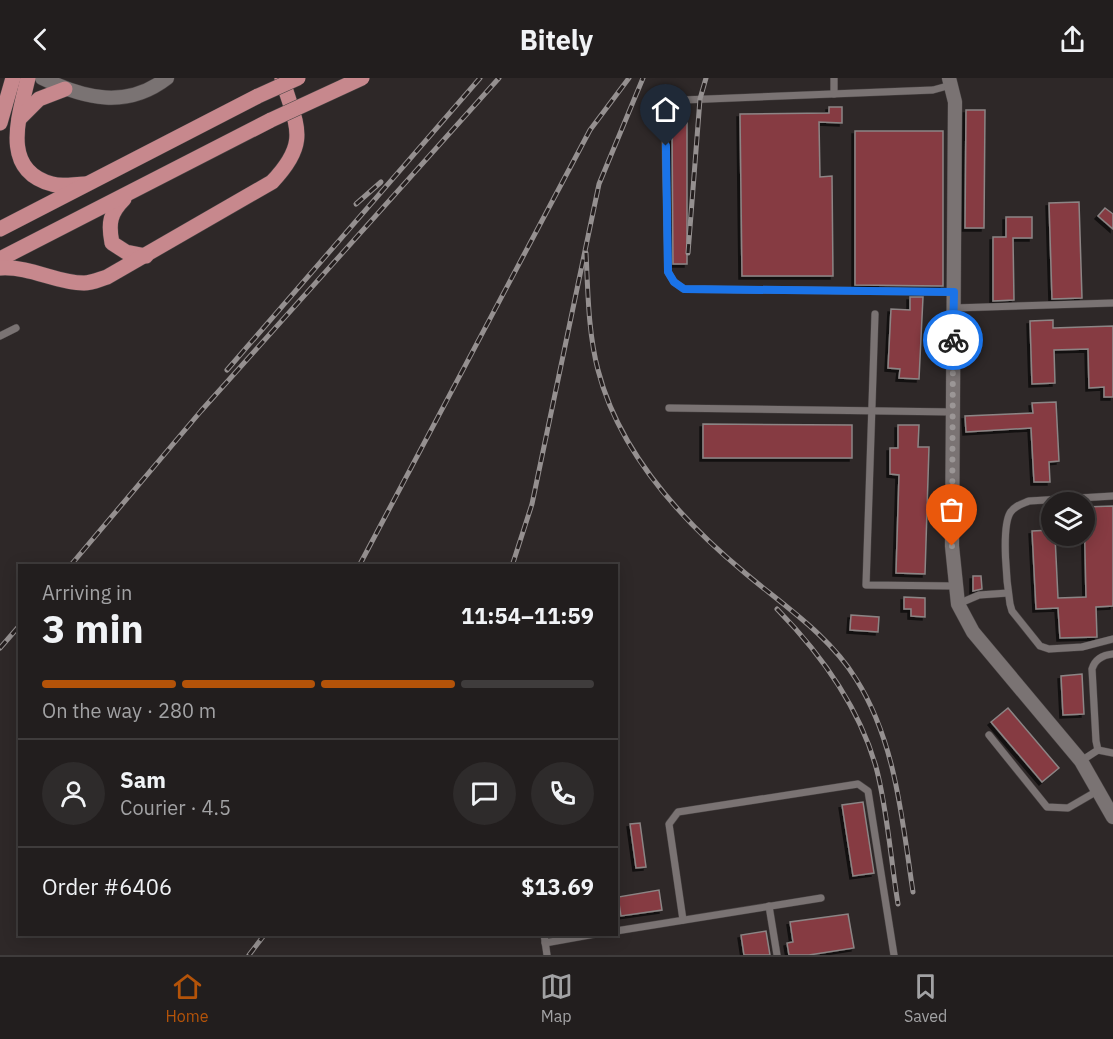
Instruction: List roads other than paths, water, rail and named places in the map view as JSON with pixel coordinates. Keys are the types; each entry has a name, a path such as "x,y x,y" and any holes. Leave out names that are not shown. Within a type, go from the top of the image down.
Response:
{"main road":[{"path":"0,123 13,78"},
{"path":"28,78 16,135 20,160 30,175 54,185 91,184"},
{"path":"0,268 26,268 61,280 86,283 107,277 272,182 284,170 298,146 298,134 282,78"},
{"path":"0,229 297,78"},
{"path":"0,259 271,120 362,78"},
{"path":"19,119 39,99 65,89"},
{"path":"128,194 111,212 109,228 112,243 126,252 146,256"}],"street":[{"path":"42,78 65,89 95,97 134,97 167,78"},
{"path":"950,82 955,102 952,546 958,604 973,632 1081,761 1099,790 1110,801 1113,817"}],"lane":[{"path":"834,78 834,94"},
{"path":"950,82 933,90 683,100 670,109 665,125 668,272 674,282 684,289 954,292"},
{"path":"954,308 1113,303"},
{"path":"875,314 866,585 955,586"},
{"path":"0,336 16,328"},
{"path":"669,408 953,412"},
{"path":"1113,496 1029,501 1017,506 1010,513 1006,526 1008,593 1012,611 1040,646 1049,649 1082,647 1113,639"},
{"path":"958,604 979,596 1008,593"},
{"path":"1098,750 1092,669 1097,660 1106,654 1113,654"},
{"path":"988,735 1047,807 1068,808 1099,790"},
{"path":"1081,761 1098,750 1113,753"},
{"path":"683,920 669,824 678,812 858,784 868,791 894,955"},
{"path":"618,931 821,898"},
{"path":"769,906 777,955"},
{"path":"544,936 547,955"},
{"path":"545,943 584,936"}],"railway":[{"path":"227,370 480,78"},
{"path":"72,564 201,411 499,78"},
{"path":"360,564 590,130 629,78"},
{"path":"513,564 532,504 599,184 643,78"},
{"path":"688,253 700,99 706,78"},
{"path":"356,204 381,182"},
{"path":"586,253 592,341 598,370 621,429 655,482 676,507 721,552 833,648 856,679 869,703 889,755 901,810 913,892"},
{"path":"777,609 808,644 836,682 849,702 869,745 883,799 898,904"},
{"path":"0,648 18,627"},
{"path":"249,955 263,936"}]}
